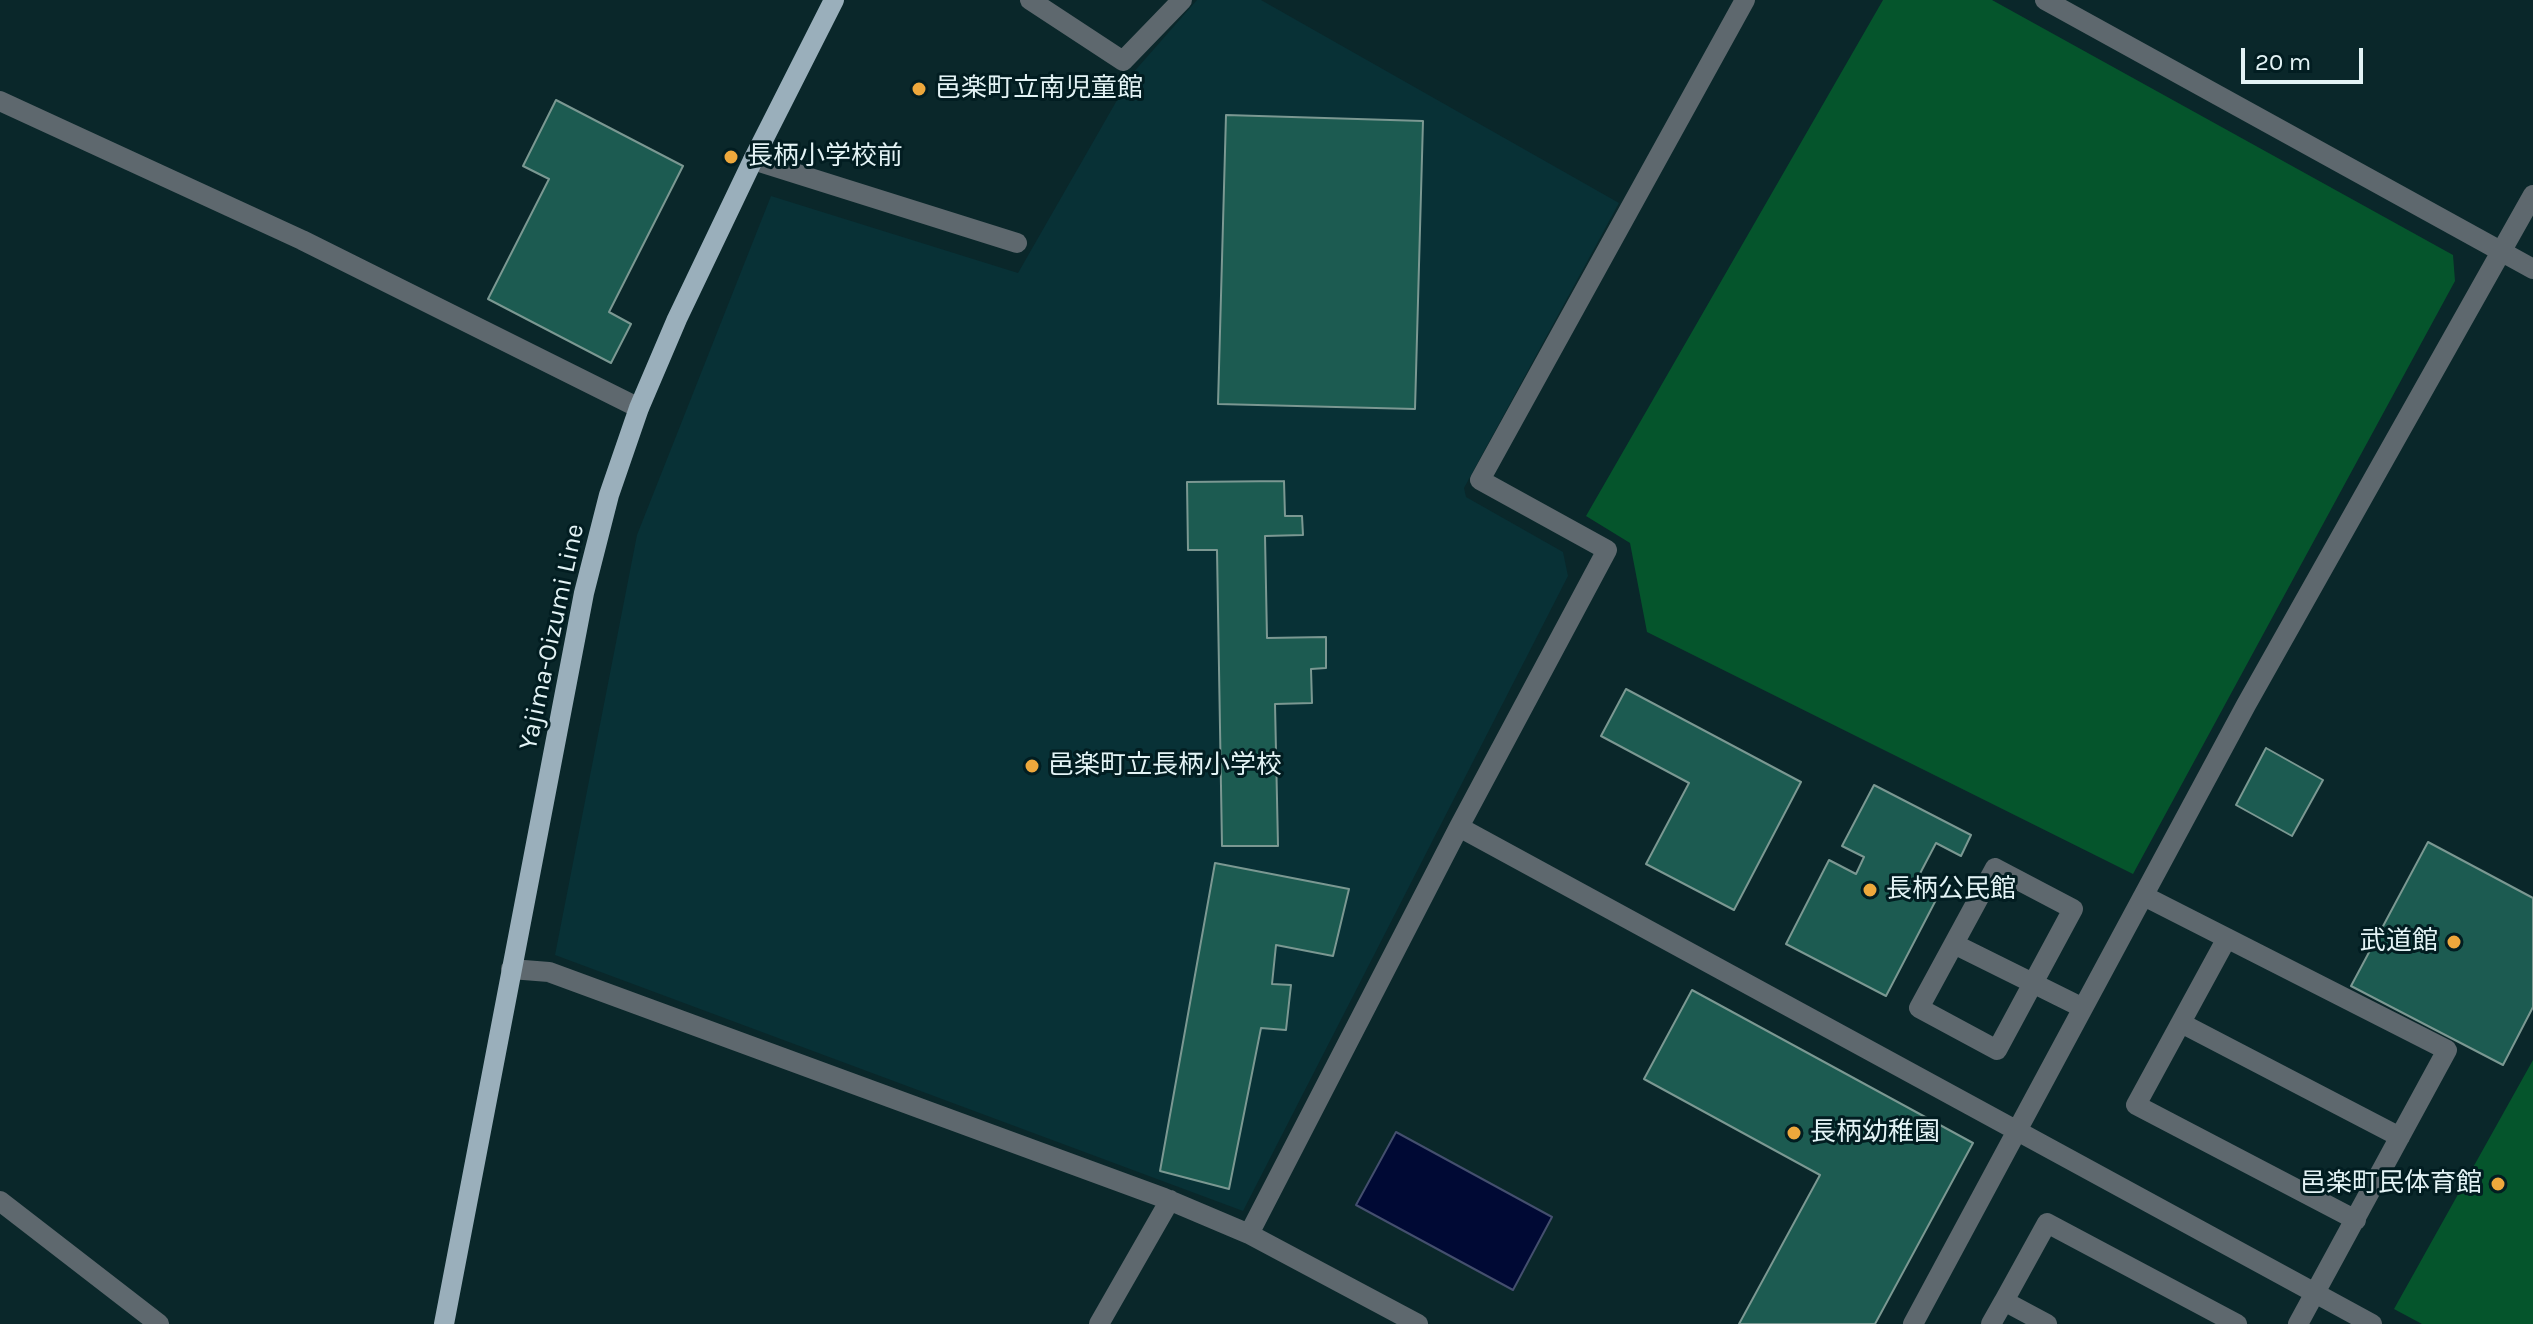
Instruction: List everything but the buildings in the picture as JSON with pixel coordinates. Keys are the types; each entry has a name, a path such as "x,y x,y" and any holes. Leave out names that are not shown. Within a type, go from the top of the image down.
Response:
{"main road":[{"name":"Yajima-Oizumi Line","path":"444,1324 584,593 609,495 639,408 677,319 834,0"}],"street":[{"path":"1030,0 1123,61 1182,0"},
{"path":"1249,1234 1459,827 1607,550 1480,480 1745,0"},
{"path":"2045,0 2533,269"},
{"path":"0,101 302,240 639,408"},
{"path":"753,160 1017,243"},
{"path":"1913,1324 2246,705 2533,195"},
{"path":"1459,827 2372,1324"},
{"path":"1995,868 2073,909 1997,1050 1919,1008 1954,944 1995,868"},
{"path":"2144,896 2447,1050 2298,1324"},
{"path":"2227,938 2136,1105 2356,1220"},
{"path":"1954,944 2083,1008"},
{"path":"511,969 549,972 1170,1200 1249,1234 1418,1324"},
{"path":"2181,1023 2400,1137"},
{"path":"1099,1324 1170,1200"},
{"path":"0,1201 159,1324"},
{"path":"1991,1324 2047,1223 2237,1324"},
{"path":"2004,1301 2047,1324"}],"shaded area":[{"name":"邑楽町立長柄小学校","path":"1197,0 1261,0 1619,203 1464,488 1466,497 1563,552 1568,576 1243,1211 555,955 637,535 771,196 1018,273 1132,74"}],"green space":[{"path":"1883,0 1992,0 2453,255 2455,281 2133,874 1647,632 1630,543 1586,516"},
{"name":"邑楽町民体育館","path":"2533,1060 2533,1324 2422,1324 2394,1309"}],"water":[{"path":"1396,1132 1552,1217 1513,1290 1356,1205"}],"place":[{"name":"邑楽町立南児童館","path":"919,89"},
{"name":"長柄小学校前","path":"731,157"},
{"name":"邑楽町立長柄小学校","path":"1032,766"},
{"name":"長柄公民館","path":"1870,890"},
{"name":"武道館","path":"2454,942"},
{"name":"長柄幼稚園","path":"1794,1133"},
{"name":"邑楽町民体育館","path":"2498,1184"}]}
